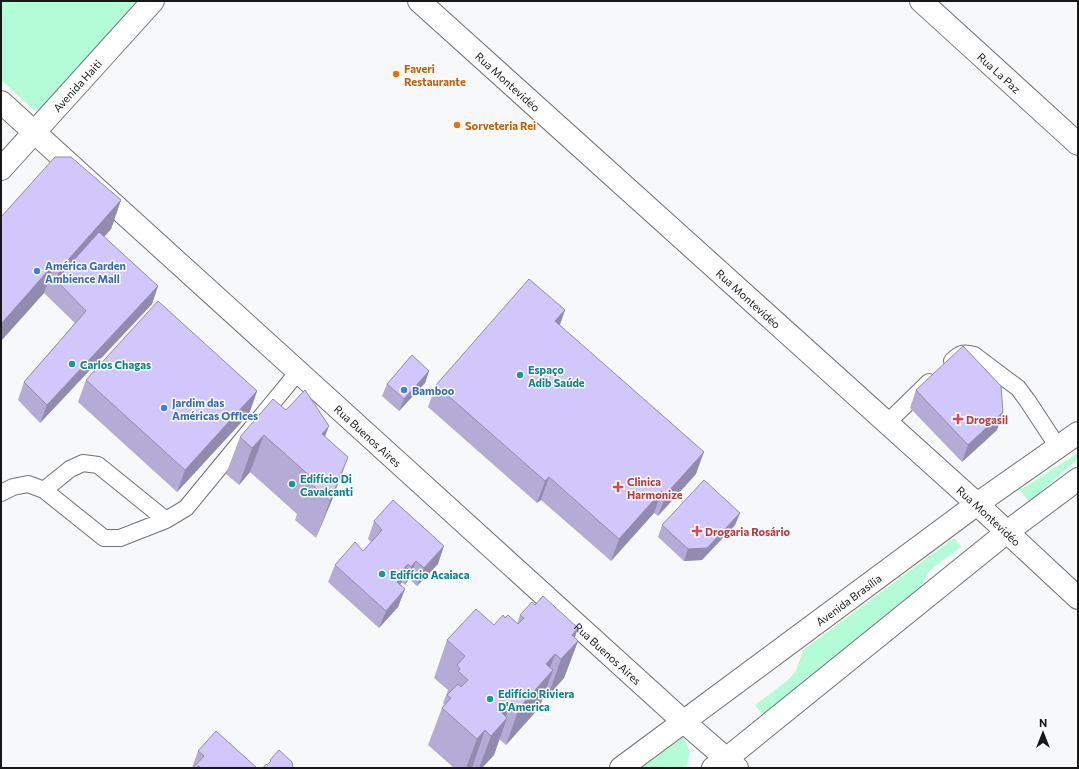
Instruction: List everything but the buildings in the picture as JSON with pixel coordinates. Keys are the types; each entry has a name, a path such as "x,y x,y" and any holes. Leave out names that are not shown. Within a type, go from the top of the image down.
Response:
{"street":[{"name":"Avenida Haiti","path":"1,169 153,1"},
{"name":"Rua Montevidéo","path":"418,1 977,504 1078,598"},
{"name":"Rua La Paz","path":"921,1 1078,144"},
{"name":"Rua Buenos Aires","path":"1,102 684,722 725,765"},
{"name":"Avenida Brasília","path":"621,768 977,504 1078,433"},
{"path":"725,765 1007,532 1078,479"}],"lane":[{"path":"887,423 958,355 966,352 974,354 1018,388 1058,447"},
{"path":"1,493 13,487 28,484 44,490 104,538 120,538 166,520 186,508 298,372"},
{"path":"44,490 70,469 83,463 98,464 166,520"}],"green space":[{"path":"1,1 141,1 41,111 34,110 1,80"},
{"path":"1078,453 1078,459 1029,502 1020,490"},
{"path":"954,538 961,547 930,570 920,590 763,716 755,705 787,681 796,671 803,650"},
{"path":"683,735 690,752 686,768 638,768"}],"place":[{"name":"Faveri Restaurante","path":"396,74"},
{"name":"Sorveteria Rei","path":"457,125"},
{"name":"América Garden Ambience Mall","path":"37,271"},
{"name":"Carlos Chagas","path":"72,364"},
{"name":"Espaço Adib Saúde","path":"520,375"},
{"name":"Bamboo","path":"404,390"},
{"name":"Jardim das Américas Offices","path":"164,408"},
{"name":"Drogasil","path":"958,419"},
{"name":"Edifício Di Cavalcanti","path":"292,484"},
{"name":"Clinica Harmonize","path":"618,487"},
{"name":"Drogaria Rosário","path":"697,531"},
{"name":"Edifício Acaiaca","path":"382,574"},
{"name":"Edifício Riviera D'America","path":"490,699"}]}
